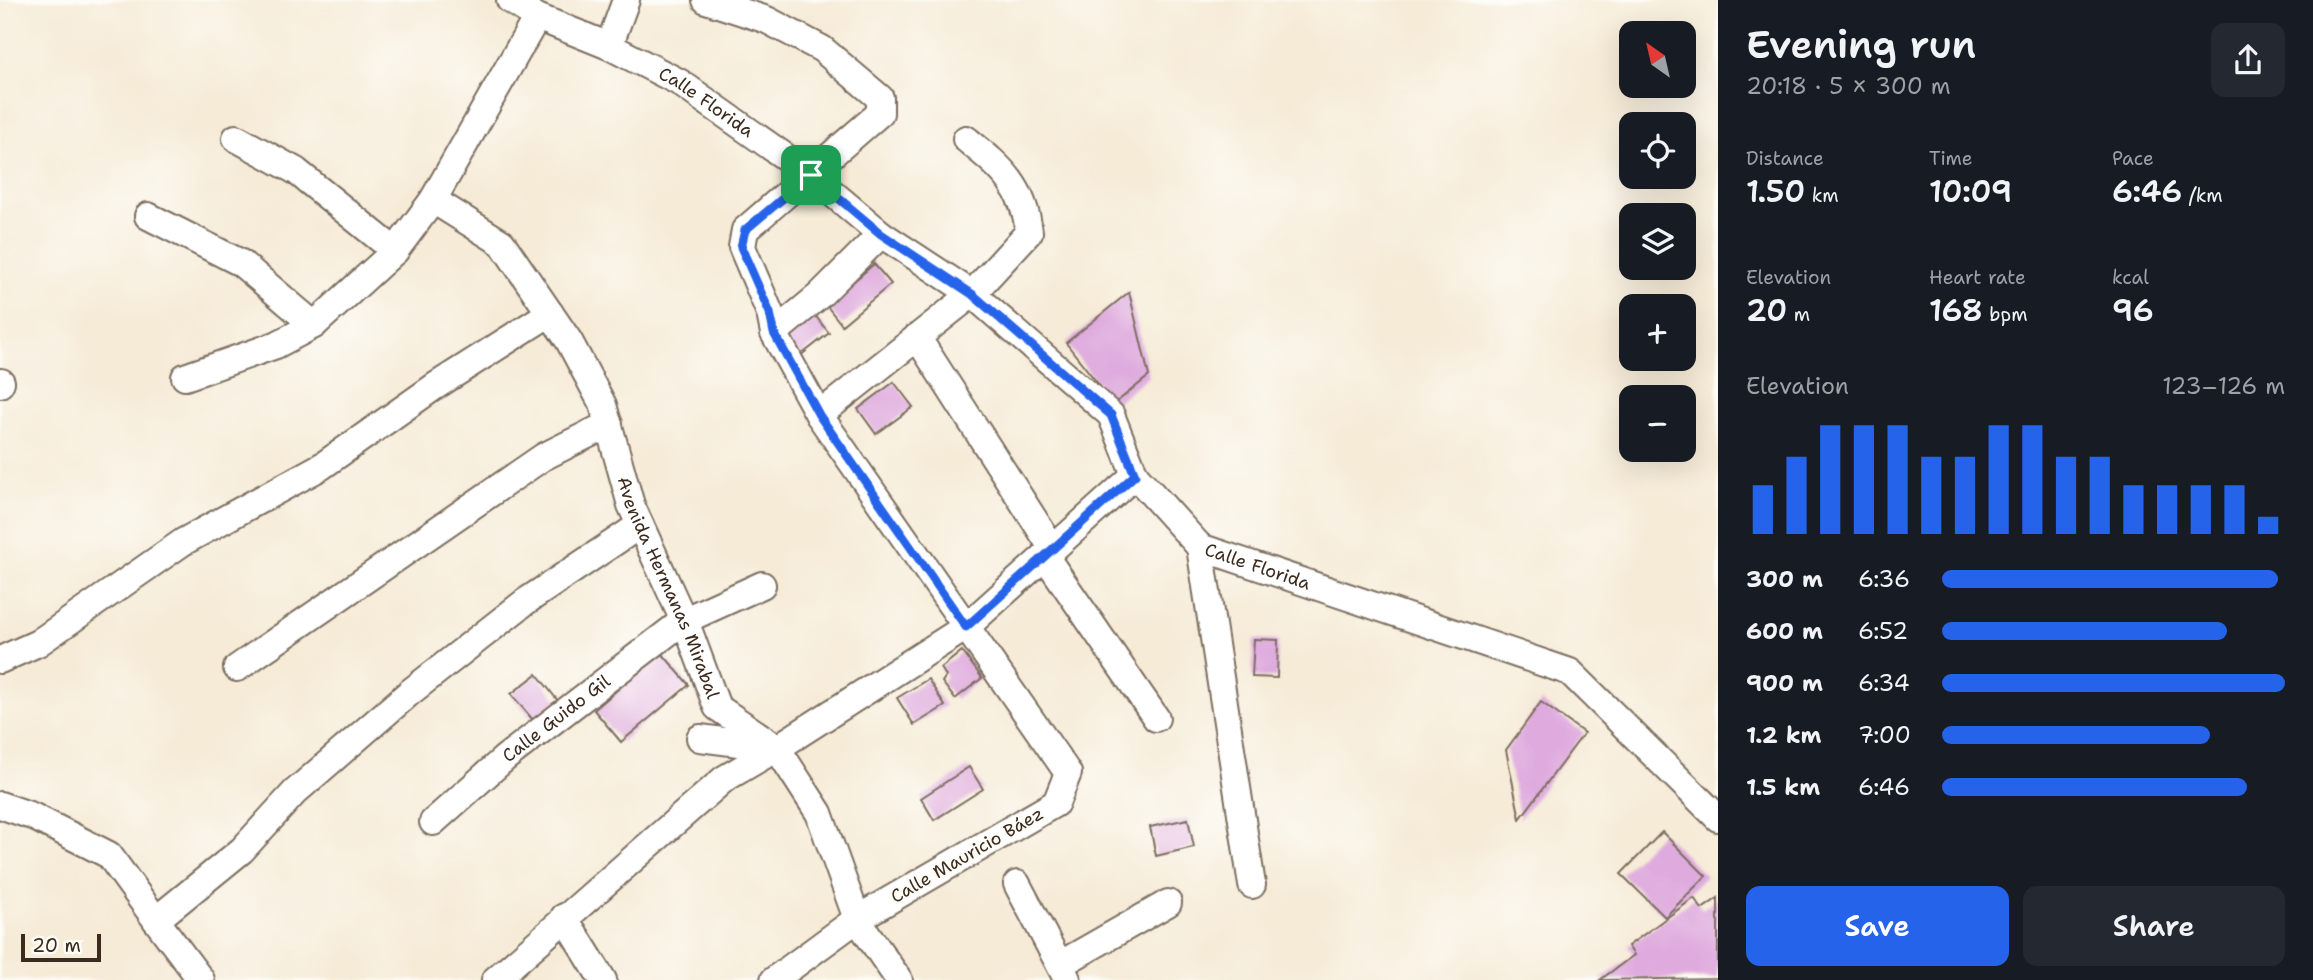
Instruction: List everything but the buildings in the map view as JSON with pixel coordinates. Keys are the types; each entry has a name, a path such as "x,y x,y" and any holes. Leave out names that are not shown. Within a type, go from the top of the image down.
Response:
{"street":[{"name":"Calle Florida","path":"510,0 537,17 609,46 678,82 811,175 881,234 972,294 1111,415 1135,475 1200,547 1570,672 1718,818"},
{"path":"609,46 626,0"},
{"path":"706,0 767,20 822,49 880,98 880,113 827,156 811,175 745,230 741,247 770,313 774,333 819,415 966,627"},
{"path":"186,377 276,345 314,325 395,251 433,200 537,17"},
{"path":"236,138 296,171 395,251"},
{"path":"819,415 972,294 1029,232 1027,208 1005,171 965,139"},
{"name":"Avenida Hermanas Mirabal","path":"433,200 502,243 550,313 603,405 640,525 683,621 717,707 777,748 818,813 857,919 899,980"},
{"path":"148,216 241,263 314,325"},
{"path":"774,333 820,295 881,234"},
{"path":"0,660 38,643 183,542 322,466 434,387 550,313"},
{"path":"917,337 1049,553 1156,718"},
{"path":"237,668 543,457 609,424"},
{"path":"495,980 724,779 966,627 1135,475"},
{"path":"156,920 242,850 295,792 408,693 526,601 640,525"},
{"path":"1200,547 1252,885"},
{"name":"Calle Guido Gil","path":"433,822 505,758 683,621 762,585"},
{"name":"Calle Mauricio Báez","path":"774,980 857,919 1056,803 1069,773 966,627"},
{"path":"700,738 777,748"},
{"path":"0,805 32,816 109,855 201,980"},
{"path":"1017,884 1064,972 1168,903"},
{"path":"564,917 603,980"}],"route":[{"path":"811,175 881,234 972,294 1111,415 1135,475 966,627 819,415 774,333 770,313 741,247 745,230 811,175"}]}
